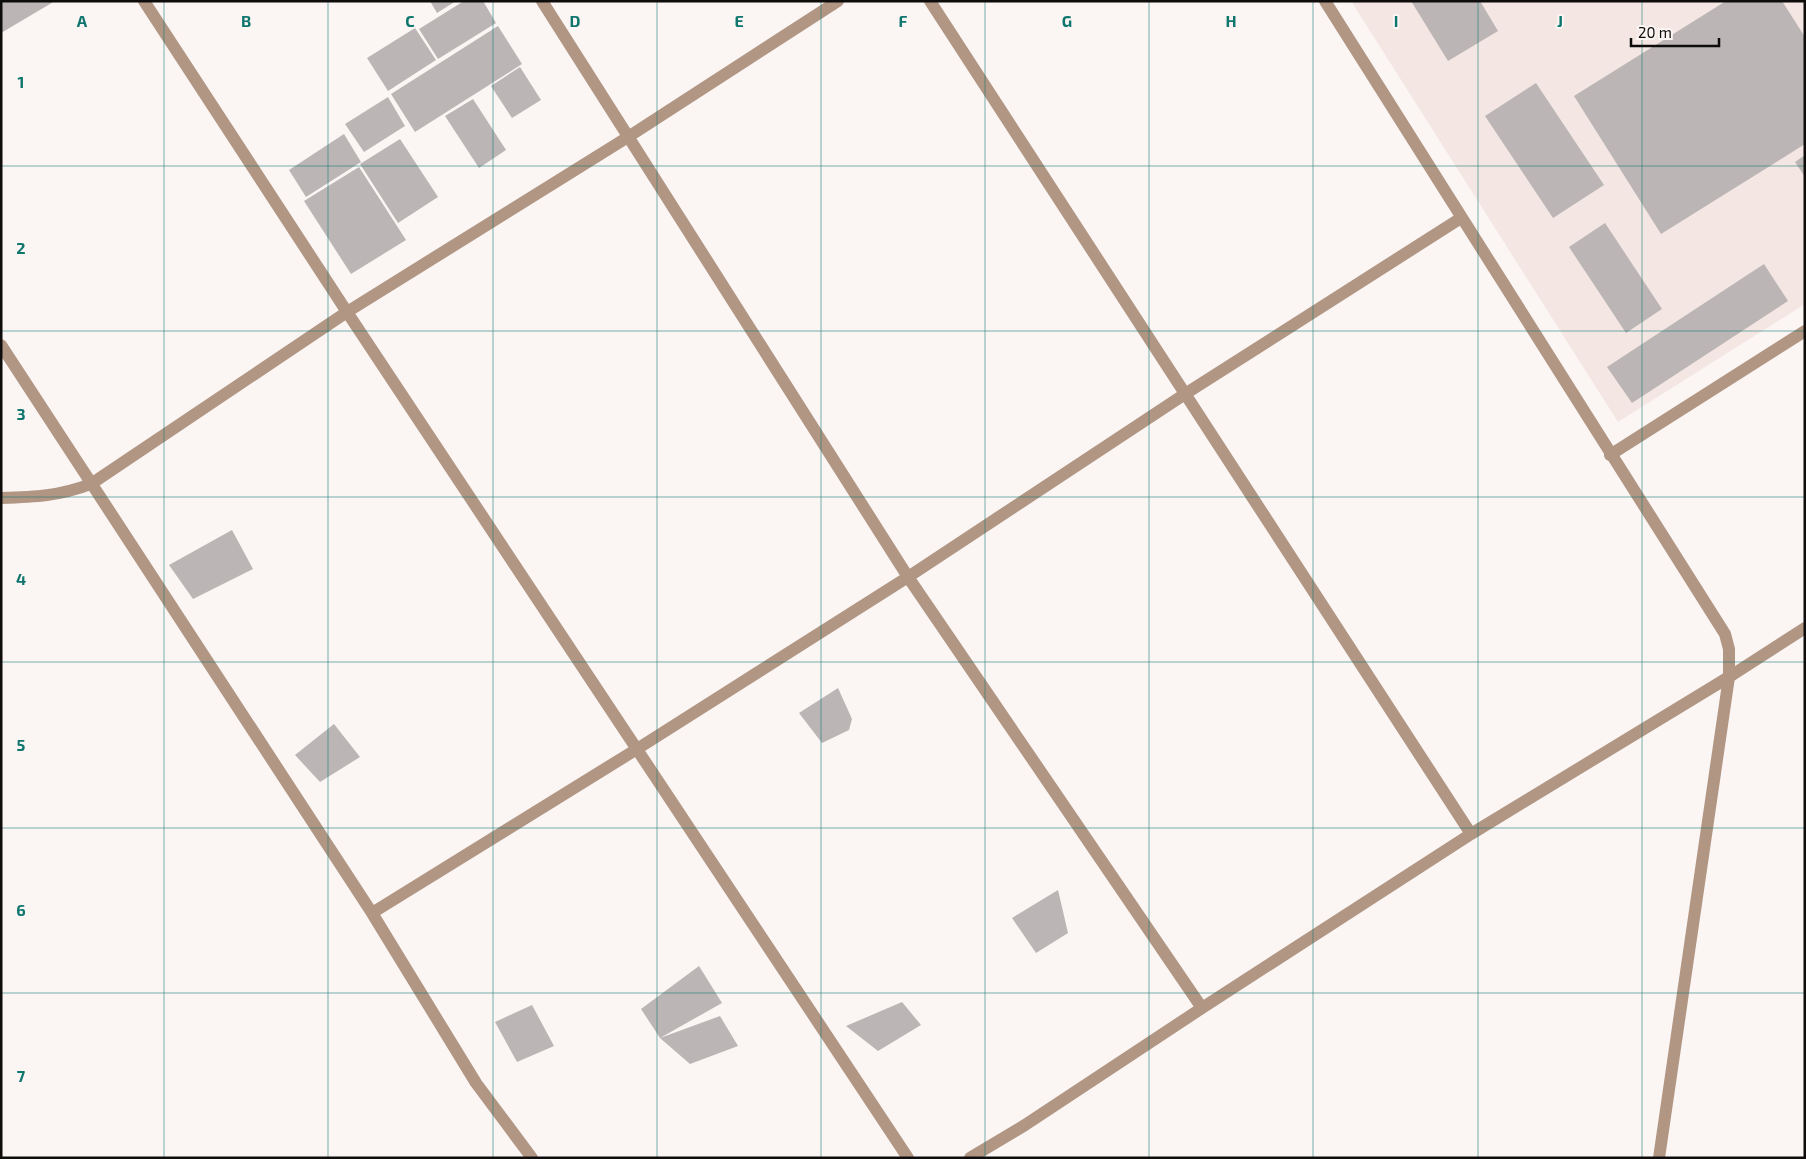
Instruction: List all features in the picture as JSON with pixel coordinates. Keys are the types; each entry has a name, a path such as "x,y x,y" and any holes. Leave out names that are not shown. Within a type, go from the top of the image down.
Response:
{"street":[{"path":"144,1 347,312 908,1158"},
{"path":"542,1 908,577 1202,1008"},
{"path":"1,498 45,497 66,493 91,484 347,312 628,137 838,1"},
{"path":"930,1 1471,834"},
{"path":"1325,1 1610,455 1725,634 1729,649 1729,677 1658,1158"},
{"path":"372,913 637,749 908,577 1185,394 1461,218"},
{"path":"1610,455 1805,331"},
{"path":"1,345 372,913 476,1083 532,1158"},
{"path":"970,1158 1025,1125 1471,834 1729,677 1805,628"}],"shaded area":[{"path":"1351,1 1805,1 1805,304 1618,422"}],"building":[{"path":"1,1 55,1 1,33"},
{"path":"430,1 456,1 437,13"},
{"path":"464,1 483,1 496,23 438,59 419,29"},
{"path":"1411,1 1480,1 1498,31 1448,61"},
{"path":"1726,1 1782,1 1805,37 1805,144 1661,234 1574,96"},
{"path":"498,26 522,64 415,132 391,94"},
{"path":"415,28 436,60 388,91 367,58"},
{"path":"520,67 541,100 512,118 491,86"},
{"path":"1536,83 1604,185 1553,218 1485,116"},
{"path":"388,97 405,126 364,152 345,124"},
{"path":"473,99 506,150 479,168 445,116"},
{"path":"344,134 361,162 306,197 289,170"},
{"path":"400,139 438,197 398,223 360,164"},
{"path":"1805,155 1805,177 1795,162"},
{"path":"359,167 406,240 351,274 304,201"},
{"path":"1605,223 1662,309 1626,333 1569,247"},
{"path":"1764,264 1788,301 1632,403 1607,367"},
{"path":"232,530 253,569 193,599 169,565"},
{"path":"838,688 852,719 849,730 822,743 799,713"},
{"path":"334,724 360,757 320,782 295,755"},
{"path":"1058,890 1068,933 1036,953 1012,918"},
{"path":"699,966 722,1003 660,1038 641,1009"},
{"path":"902,1002 921,1025 878,1051 846,1026"},
{"path":"532,1005 554,1046 517,1062 495,1022"},
{"path":"720,1016 738,1046 690,1064 660,1038"}]}
